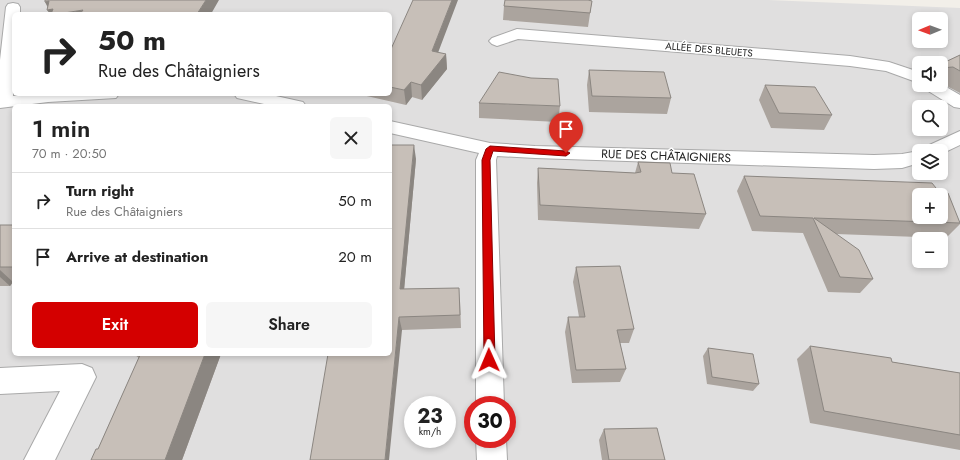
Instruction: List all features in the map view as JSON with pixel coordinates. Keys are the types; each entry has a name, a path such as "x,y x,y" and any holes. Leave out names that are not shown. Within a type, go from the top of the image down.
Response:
{"street":[{"path":"12,12 13,7"},
{"path":"12,16 2,103 69,96"},
{"name":"ALLÉE DES BLEUETS","path":"497,41 517,34 850,61 889,67 912,75"},
{"path":"942,92 960,103"},
{"path":"252,96 289,104"},
{"name":"RUE DES CHÂTAIGNIERS","path":"392,126 490,149 535,152 874,162 902,161 912,159"},
{"path":"946,144 960,137"},
{"path":"490,149 486,160 490,396"},
{"path":"0,381 82,377 39,460"},
{"path":"491,448 492,460"}],"shaded area":[{"path":"0,0 768,0 960,8 960,460 0,460"}],"building":[{"path":"45,0 206,0 198,12 82,12 83,10 52,12 53,9 47,10 49,1 45,2"},
{"path":"413,0 452,0 432,51 446,54 421,85 411,82 404,90 392,87 392,47"},
{"path":"505,0 592,1 590,13 504,6"},
{"path":"960,55 960,71 953,67 948,67 948,61"},
{"path":"589,70 664,72 671,98 592,96"},
{"path":"499,72 531,78 558,79 560,106 479,103"},
{"path":"765,85 815,87 832,115 779,113"},
{"path":"392,145 414,145 400,289 459,288 460,315 399,317 385,460 310,460 328,356 392,356"},
{"path":"638,162 670,163 672,173 694,174 706,214 540,205 538,168 635,173 641,172"},
{"path":"744,176 932,183 936,188 912,188 912,221 814,218 859,250 873,279 840,277 813,218 760,216"},
{"path":"948,193 960,223 948,223"},
{"path":"0,225 12,225 12,267 0,267"},
{"path":"620,266 634,329 617,330 626,369 576,370 568,317 585,317 576,267"},
{"path":"810,346 891,358 892,362 960,373 960,435 824,411"},
{"path":"708,348 753,354 759,384 712,377"},
{"path":"140,356 204,356 165,460 91,460 96,449 98,449"},
{"path":"657,428 665,460 609,460 604,429"}],"route":[{"path":"489,360 486,160 490,149 566,153"}]}
